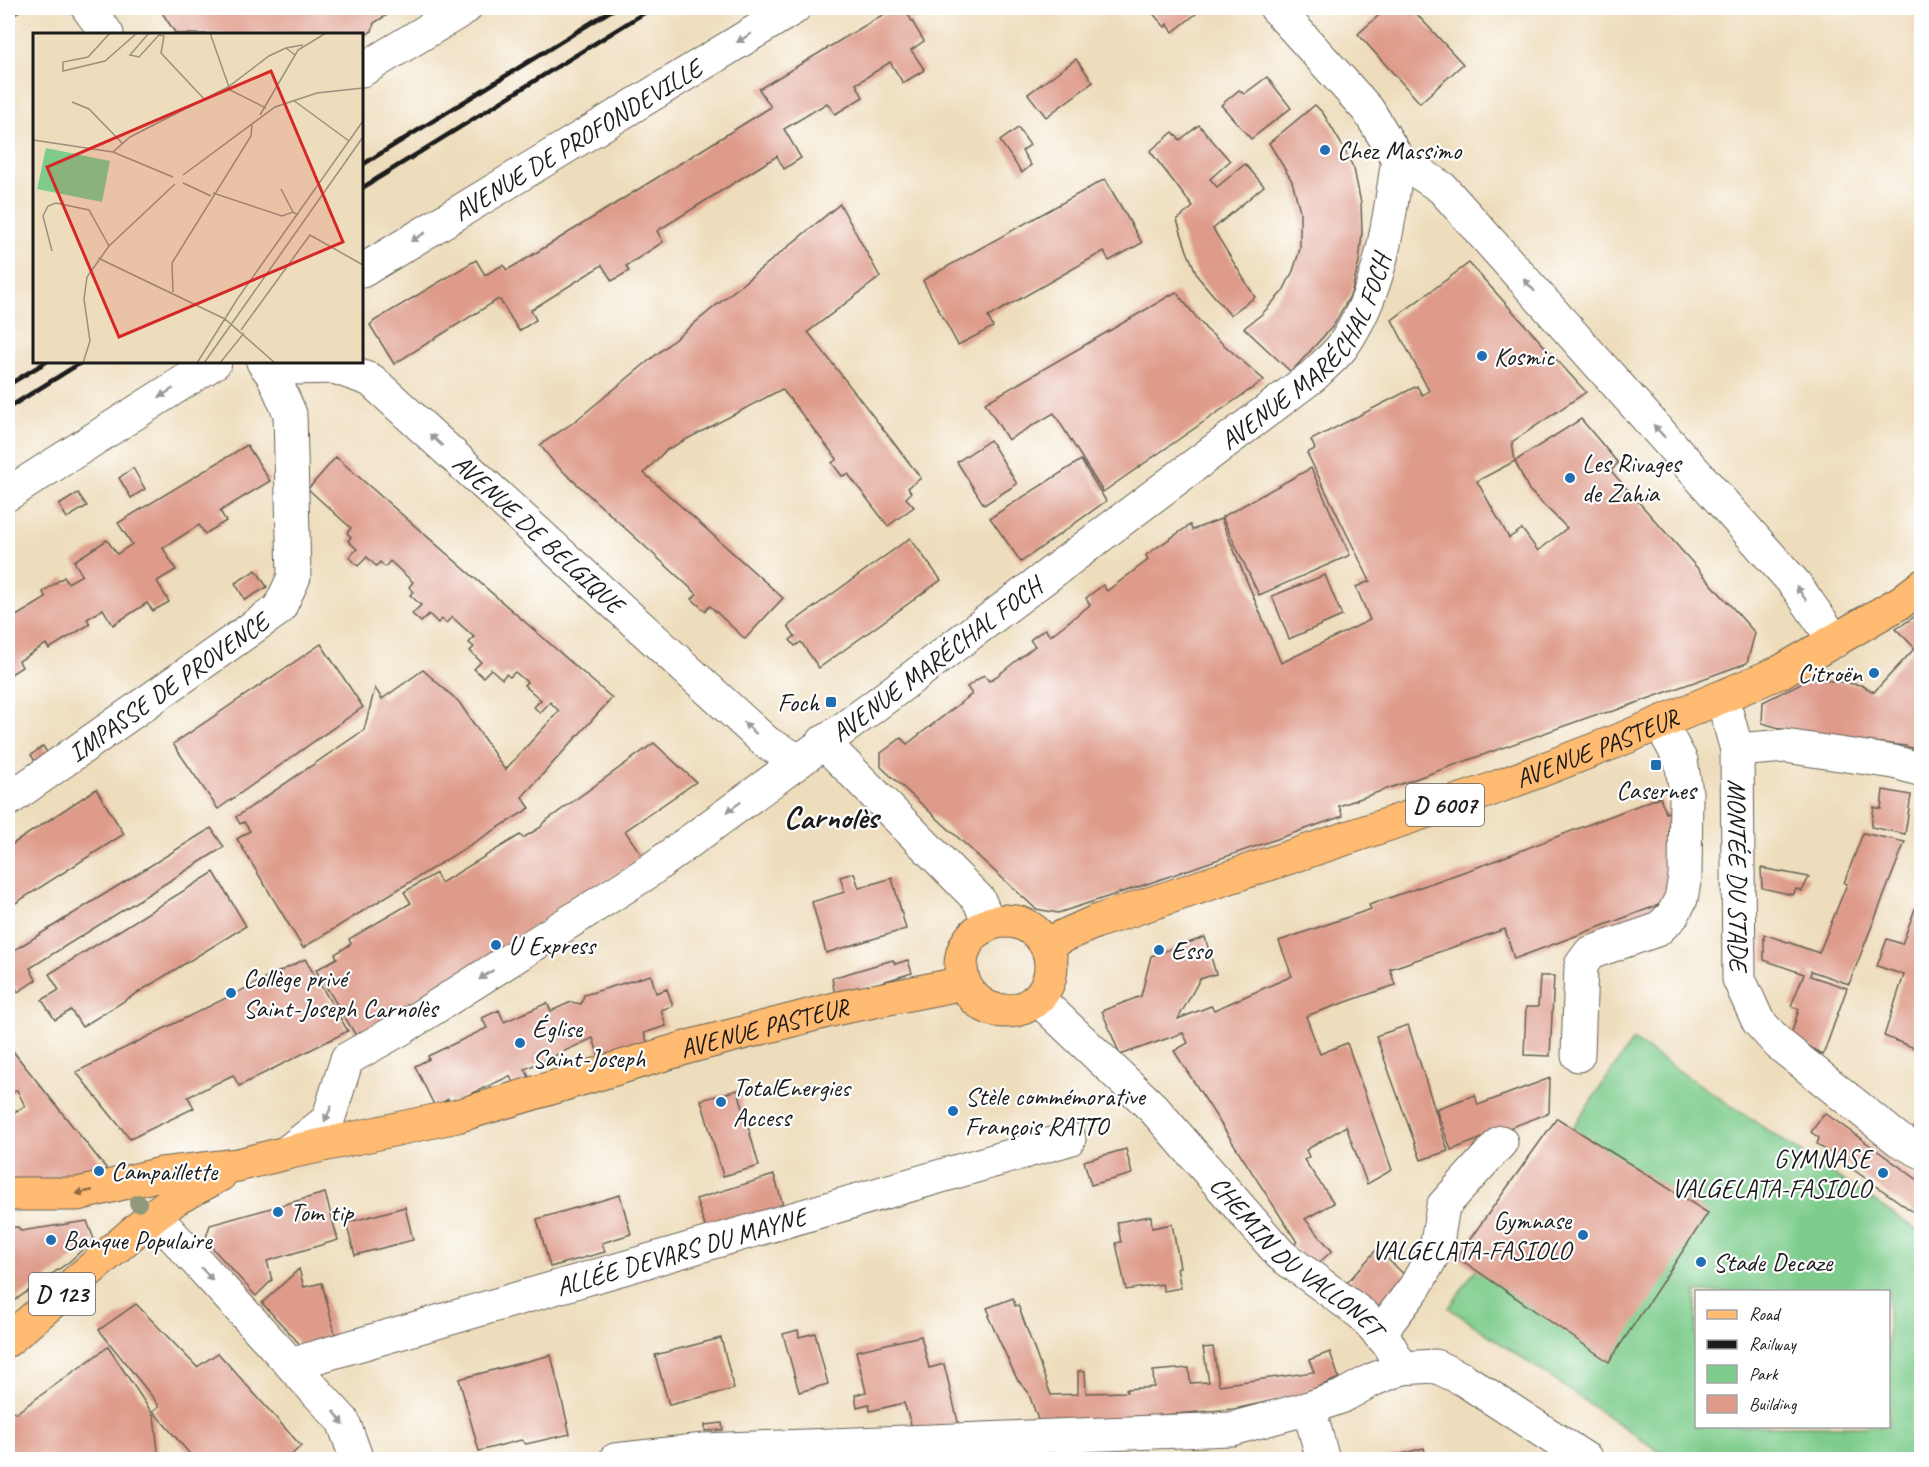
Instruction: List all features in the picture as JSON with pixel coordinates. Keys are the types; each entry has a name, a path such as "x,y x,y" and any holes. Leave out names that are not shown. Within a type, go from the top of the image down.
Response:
{"main road":[{"name":"D 6007","path":"1835,641 1901,602 1922,585"},
{"name":"AVENUE PASTEUR","path":"1046,944 1095,922 1482,793 1622,739 1722,697 1780,672 1835,641"},
{"path":"1011,920 1031,927 1046,944 1052,963 1049,982 1038,999 1019,1010 997,1011 977,1001 964,983 960,960 970,938 989,923 1011,920"},
{"name":"AVENUE PASTEUR","path":"238,1166 286,1153 457,1116 692,1046 839,1008 964,983"},
{"path":"8,1194 78,1194 161,1174 238,1166"},
{"name":"D 123","path":"8,1340 154,1215 177,1198 238,1166"}],"street":[{"path":"88,8 106,33"},
{"path":"363,69 465,8"},
{"name":"AVENUE DE PROFONDEVILLE","path":"363,270 794,8"},
{"path":"1276,8 1368,110 1398,159 1442,188 1795,584 1835,641"},
{"name":"AVENUE MARÉCHAL FOCH","path":"286,1153 328,1120 347,1059 404,1028 645,874 1313,376 1341,347 1365,306 1382,260 1398,159"},
{"path":"8,494 213,363"},
{"name":"AVENUE DE BELGIQUE","path":"268,368 334,367 371,380 767,743 811,751 980,900 989,923"},
{"name":"IMPASSE DE PROVENCE","path":"8,800 279,609 294,577 290,414 268,368"},
{"name":"MONTÉE DU STADE","path":"1722,697 1737,750 1739,979 1758,1021 1779,1044 1899,1140 1922,1152"},
{"path":"1578,1055 1581,964 1584,958 1590,953 1657,930 1671,916 1681,899 1685,876 1686,792 1681,761 1660,723"},
{"path":"1737,750 1785,746 1894,762 1922,770"},
{"name":"CHEMIN DU VALLONET","path":"1038,999 1154,1109 1281,1255 1363,1315 1387,1342 1402,1368"},
{"name":"ALLÉE DEVARS DU MAYNE","path":"292,1364 1069,1139"},
{"path":"1379,1334 1415,1287 1436,1249 1443,1206 1501,1142"},
{"path":"154,1215 343,1421 357,1460"},
{"path":"615,1460 716,1450 1231,1429 1341,1397 1372,1380 1402,1368 1435,1366 1463,1378 1587,1460"},
{"path":"1309,1408 1323,1460"}],"green space":[{"name":"Stade Decaze","path":"1633,1040 1921,1233 1921,1459 1670,1459 1449,1308"}],"building":[{"path":"8,8 22,8 9,21"},
{"path":"159,8 398,8 374,23 372,31 363,36 363,33 175,33"},
{"path":"894,8 904,8 924,41 911,50 924,69 923,71 903,83 890,62 856,84 863,97 835,114 827,103 784,129 801,158 784,169 777,156 657,231 663,242 626,266 629,271 612,281 602,265 531,310 536,320 519,331 500,300 497,300 394,364 370,325 374,321 476,260 485,275 503,265 507,270 526,259 771,107 759,89"},
{"path":"911,8 927,8 928,11 916,16"},
{"path":"1148,8 1192,8 1197,13 1173,32 1167,24 1165,27"},
{"path":"1387,8 1411,8 1463,64 1420,103 1358,34"},
{"path":"1076,59 1093,82 1046,117 1028,94"},
{"path":"1267,77 1291,108 1251,139 1221,105 1239,90 1244,94"},
{"path":"1315,105 1323,113 1354,169 1361,203 1362,233 1359,262 1351,294 1333,326 1291,372 1244,328 1262,314 1283,291 1300,249 1300,211 1292,181 1269,143"},
{"path":"1199,125 1230,161 1210,179 1217,187 1245,164 1264,186 1213,229 1255,297 1230,315 1198,277 1187,251 1177,220 1193,207 1150,151 1173,132 1180,140"},
{"path":"1018,128 1030,145 1022,151 1031,165 1022,173 1000,141"},
{"path":"1105,179 1142,243 1109,261 1104,251 988,317 993,327 958,345 923,281"},
{"path":"840,204 880,277 808,332 921,478 908,488 911,493 906,498 914,507 888,526 848,474 842,476 832,463 837,459 782,389 666,450 644,473 783,598 745,639 710,606 705,611 692,599 697,594 555,464 540,445 574,422"},
{"path":"1469,263 1586,392 1512,442 1515,461 1581,419 1618,463 1611,471 1755,633 1747,663 1339,806 1343,816 1144,885 1058,913 1036,909 881,767 881,753 901,738 907,744 972,694 967,687 984,675 989,681 997,676 1035,646 1030,640 1045,629 1050,636 1090,605 1086,598 1103,585 1107,591 1148,560 1146,555 1190,525 1192,530 1221,519 1281,663 1370,620 1356,587 1370,581 1307,453 1315,449 1311,440 1417,386 1422,395 1429,391 1392,320","holes":["1515,461 1529,490 1567,528 1538,551 1522,529 1509,538 1477,481"]},
{"path":"1176,292 1206,329 1264,380 1103,492 1054,413 1008,440 985,403"},
{"path":"990,440 1017,484 984,505 957,462"},
{"path":"247,445 270,481 220,511 226,521 205,534 199,525 163,548 176,570 157,581 169,602 153,611 147,603 113,625 103,609 87,619 90,624 49,649 46,644 19,661 22,667 8,676 8,621 46,598 43,592 64,577 68,583 82,575 74,561 107,540 117,554 132,544 118,523"},
{"path":"336,457 612,698 522,797 530,808 303,948 237,839 250,831 244,822 240,824 236,817 364,730 375,688 382,699 423,670 459,702 505,770 559,711 550,702 540,713 534,707 541,700 524,685 527,682 515,672 510,677 506,674 502,679 491,669 483,677 474,669 481,662 470,651 474,647 469,643 474,637 452,617 446,623 442,619 438,623 429,614 421,622 412,614 421,605 410,595 413,592 409,587 413,582 390,561 385,567 380,562 376,566 367,557 358,566 349,557 357,549 348,541 351,537 347,533 351,528 308,489"},
{"path":"1081,460 1106,501 1021,562 990,518"},
{"path":"133,468 145,489 131,498 119,478"},
{"path":"1311,468 1350,555 1259,595 1222,517"},
{"path":"78,493 87,506 67,518 59,505"},
{"path":"910,538 941,580 819,668 801,642 795,646 790,640 795,636 788,626"},
{"path":"256,570 267,587 245,600 235,583"},
{"path":"1325,575 1342,616 1289,639 1272,596"},
{"path":"1920,613 1922,752 1906,746 1793,732 1762,723 1763,702 1811,678 1861,685 1874,692 1915,648 1896,629"},
{"path":"321,644 363,707 218,809 173,744"},
{"path":"654,743 696,782 625,831 643,857 358,1039 316,970 337,958 335,954 351,944 349,939 411,903 404,892 436,873 441,883 520,835 523,838"},
{"path":"43,746 53,762 41,771 31,755"},
{"path":"96,789 124,834 8,908 8,847"},
{"path":"1883,790 1911,795 1905,834 1871,827 1874,807 1881,809"},
{"path":"1660,797 1666,813 1679,808 1677,898 1514,959 1505,929 1390,969 1395,985 1306,1016 1320,1054 1347,1043 1392,1170 1367,1184 1346,1126 1306,1150 1309,1157 1304,1160 1334,1203 1305,1219 1332,1251 1312,1269 1293,1245 1297,1242 1174,1051 1188,1043 1183,1033 1120,1055 1102,1011 1141,996 1151,956 1205,937 1216,974 1200,979 1178,1019 1211,1006 1214,1010 1292,976 1279,941 1371,909 1369,905 1486,864"},
{"path":"211,828 224,847 30,968 36,980 18,992 8,974 8,954"},
{"path":"1863,833 1905,842 1849,984 1811,971 1810,976 1847,988 1823,1055 1791,1035 1799,1009 1791,1006 1804,974 1764,960 1764,934 1819,953 1847,884 1844,883"},
{"path":"1761,868 1809,877 1802,891 1796,889 1793,895 1762,888"},
{"path":"214,872 246,926 82,1027 71,1010 55,1020 42,1000 59,990 49,974"},
{"path":"854,873 859,888 892,878 906,929 826,953 812,902 845,892 840,877"},
{"path":"1915,909 1922,911 1922,1051 1884,1036 1904,975 1877,966 1887,939 1902,944"},
{"name":"Collège privé Saint-Joseph Carnolès","path":"305,959 348,1031 239,1086 233,1075 188,1097 194,1108 130,1139 76,1072"},
{"path":"893,960 895,964 908,960 912,973 835,996 832,978"},
{"name":"Église Saint-Joseph","path":"651,975 656,993 667,989 673,1006 661,1010 666,1026 644,1033 649,1047 600,1060 593,1038 525,1069 530,1079 514,1086 510,1076 451,1103 448,1099 435,1107 415,1066 429,1059 428,1056 487,1028 482,1018 499,1010 504,1022 547,1003 551,1011 571,1002 581,1004 584,995"},
{"path":"1540,976 1554,976 1550,1056 1524,1055 1526,1007 1538,1007"},
{"path":"1408,1025 1448,1151 1421,1160 1376,1036"},
{"path":"8,1045 106,1168 101,1181 8,1182 8,1154 10,1154 8,1116 25,1106 17,1090 8,1096"},
{"path":"1550,1078 1549,1113 1451,1150 1436,1109 1475,1095 1478,1105"},
{"path":"738,1090 759,1166 723,1176 701,1100"},
{"path":"1922,1107 1922,1146 1908,1141"},
{"name":"GYMNASE VALGELATA-FASIOLO","path":"1825,1113 1922,1183 1922,1218 1817,1144 1819,1138 1811,1132"},
{"name":"Gymnase VALGELATA-FASIOLO","path":"1557,1118 1708,1213 1609,1362 1457,1257"},
{"path":"1126,1149 1132,1174 1091,1185 1084,1161"},
{"path":"774,1175 785,1212 708,1235 696,1199"},
{"path":"325,1193 338,1240 267,1261 272,1280 256,1296 205,1240 210,1225"},
{"path":"620,1195 631,1234 602,1243 605,1252 550,1267 537,1219"},
{"path":"405,1207 413,1240 355,1255 346,1223"},
{"path":"1151,1216 1152,1228 1172,1224 1180,1267 1177,1268 1181,1288 1164,1291 1162,1284 1126,1290 1116,1243 1121,1242 1117,1222"},
{"path":"87,1221 94,1239 69,1262 8,1305 8,1228 18,1227 21,1231"},
{"path":"1377,1249 1410,1280 1382,1312 1347,1283"},
{"path":"299,1269 304,1287 322,1283 337,1342 306,1351 262,1303"},
{"path":"1013,1298 1015,1306 1018,1305 1051,1395 1078,1394 1078,1371 1085,1371 1086,1393 1127,1392 1126,1389 1154,1387 1153,1371 1189,1368 1190,1383 1209,1382 1203,1348 1213,1347 1219,1385 1314,1372 1309,1360 1330,1352 1339,1378 1299,1395 1234,1409 1128,1418 1039,1422 1028,1392 1017,1379 988,1316 990,1315 987,1308"},
{"path":"136,1304 197,1367 218,1353 301,1446 286,1460 195,1460 153,1411 159,1406 99,1330"},
{"path":"798,1330 799,1337 815,1333 828,1384 799,1392 783,1334"},
{"path":"921,1336 929,1368 944,1364 959,1426 912,1427 904,1403 870,1411 869,1404 857,1407 855,1395 866,1392 856,1351"},
{"path":"721,1338 734,1389 669,1405 655,1355"},
{"path":"108,1347 154,1416 159,1460 8,1460 8,1416 14,1411 16,1413"},
{"path":"551,1355 570,1434 526,1444 521,1440 479,1451 459,1379"},
{"path":"722,1423 723,1430 705,1431 705,1425"},
{"path":"1424,1448 1427,1460 1383,1460 1383,1459"}],"railway":[{"path":"363,164 615,8"},
{"path":"363,187 652,8"},
{"path":"8,385 44,363"},
{"path":"8,408 80,363"}],"place":[{"name":"Chez Massimo","path":"1325,150"},
{"name":"Kosmic","path":"1482,356"},
{"name":"Les Rivages de Zahia","path":"1570,478"},
{"name":"Citroën","path":"1874,673"},
{"name":"Foch","path":"831,702"},
{"name":"Casernes","path":"1656,765"},
{"name":"U Express","path":"496,945"},
{"name":"Esso","path":"1159,950"},
{"name":"Collège privé Saint-Joseph Carnolès","path":"231,993"},
{"name":"Église Saint-Joseph","path":"520,1043"},
{"name":"TotalEnergies Access","path":"721,1102"},
{"name":"Stèle commémorative François RATTO","path":"953,1111"},
{"name":"Campaillette","path":"99,1171"},
{"name":"GYMNASE VALGELATA-FASIOLO","path":"1883,1173"},
{"name":"Tom tip","path":"278,1212"},
{"name":"Gymnase VALGELATA-FASIOLO","path":"1583,1235"},
{"name":"Banque Populaire","path":"51,1240"},
{"name":"Stade Decaze","path":"1701,1262"}],"district":[{"name":"Carnolès","path":"831,817"}]}
